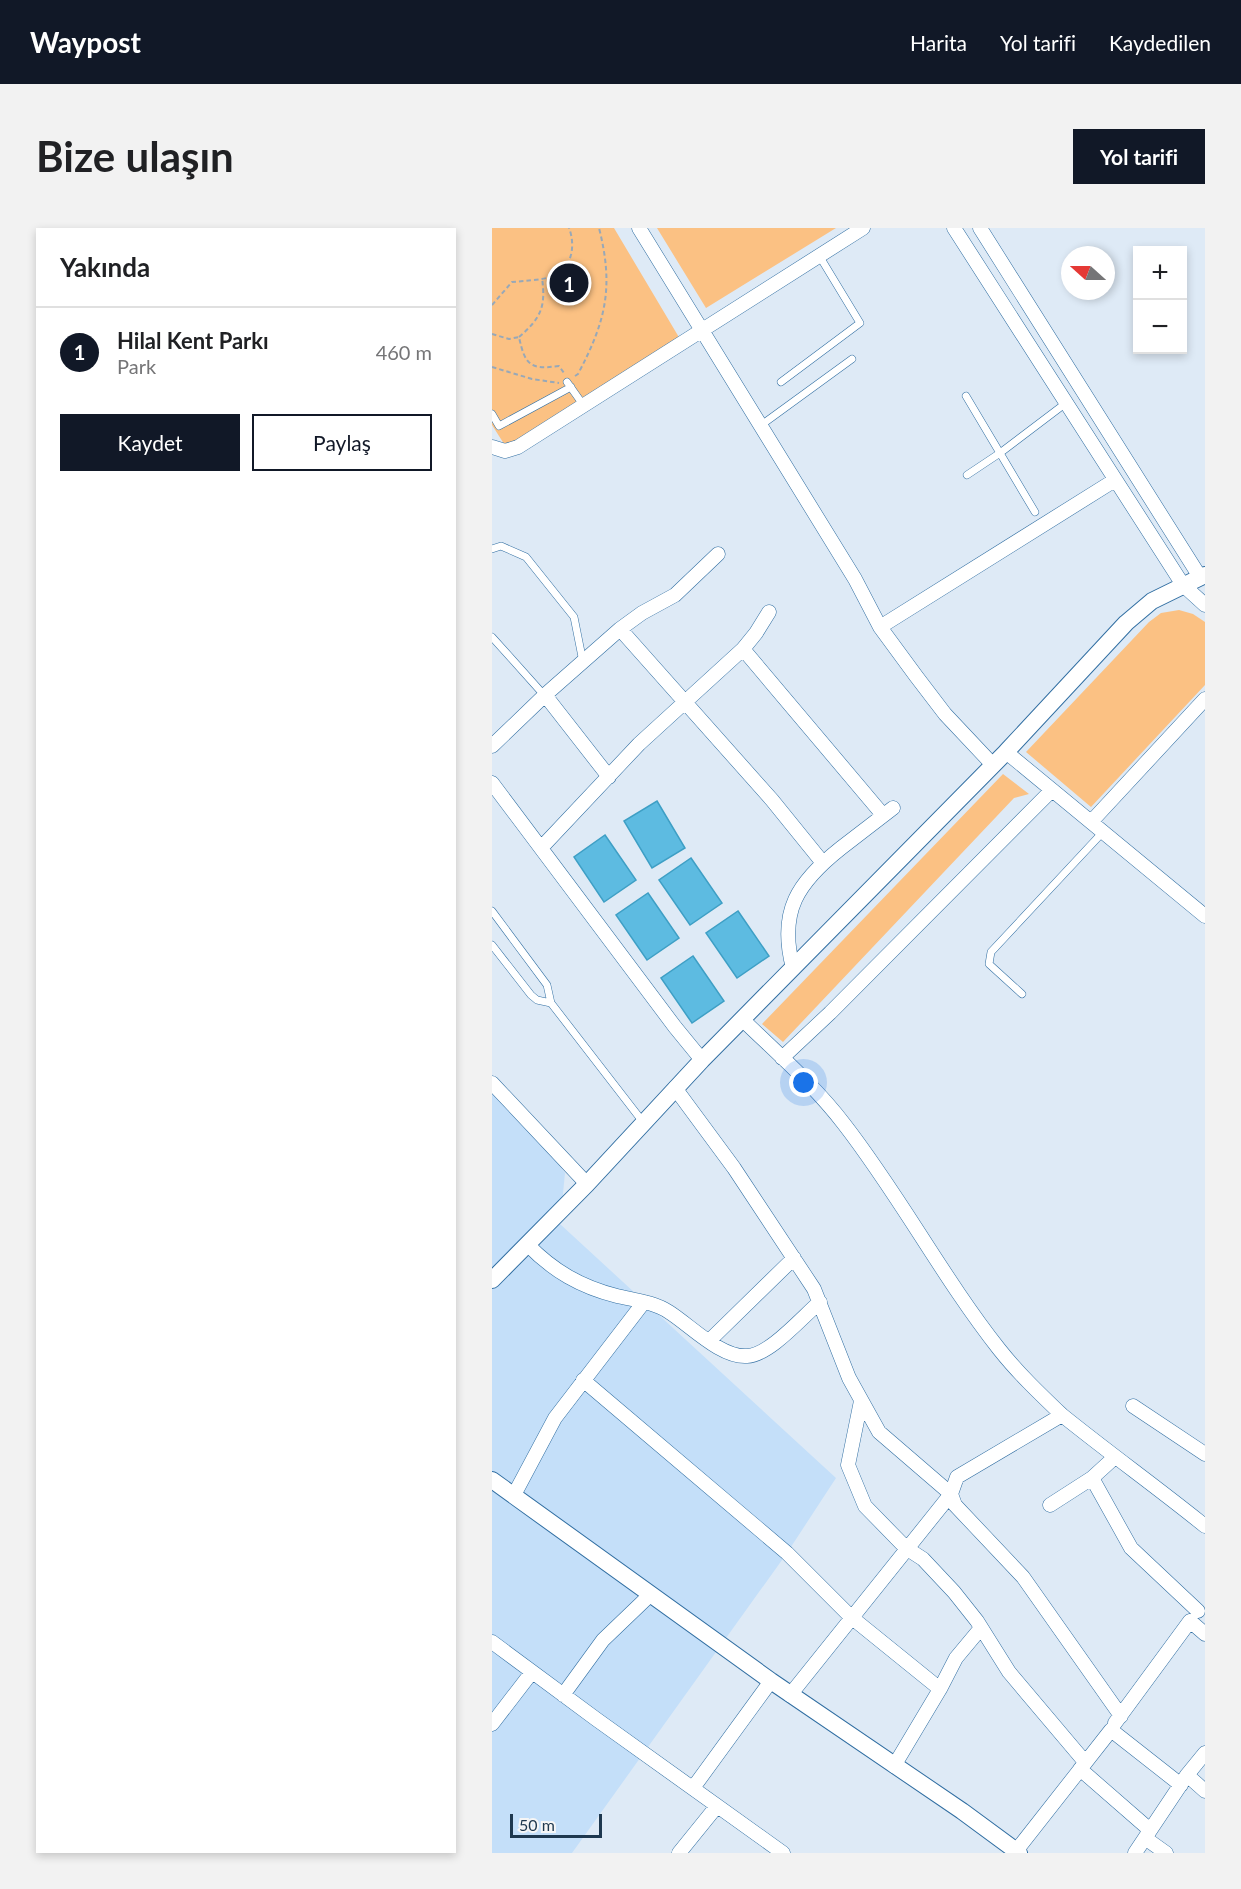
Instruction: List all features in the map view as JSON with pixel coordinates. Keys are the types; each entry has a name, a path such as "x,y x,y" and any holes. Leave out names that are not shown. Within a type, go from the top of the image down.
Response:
{"street":[{"path":"639,228 855,579 880,627 945,714 993,765"},
{"path":"492,447 505,451 518,447 863,228"},
{"path":"954,228 1182,585 1205,605"},
{"path":"492,1280 587,1184 702,1060 1006,752 1126,623 1152,602 1202,576 980,228"},
{"path":"880,627 1115,480"},
{"path":"492,746 545,695 620,629 642,613 675,595 718,554"},
{"path":"541,848 639,744 743,649 769,612"},
{"path":"620,629 772,800 823,863"},
{"path":"743,649 888,812 823,863 800,888 789,916 789,952 793,968"},
{"path":"545,695 609,777"},
{"path":"1091,822 1205,699"},
{"path":"1006,752 1205,916"},
{"path":"492,783 702,1060"},
{"path":"782,1058 830,1013 1052,790"},
{"path":"743,1020 825,1100 845,1125 872,1162 964,1303 1015,1369 1062,1415 1115,1457 1154,1484 1205,1526"},
{"path":"492,1083 587,1184"},
{"path":"675,1088 734,1168 814,1289 849,1377 879,1432 951,1494 955,1505 1023,1577 1120,1716"},
{"path":"528,1244 551,1266 577,1283 667,1310 720,1349 738,1356 758,1354 768,1348 820,1302"},
{"path":"709,1341 794,1258"},
{"path":"514,1496 555,1418 644,1302"},
{"path":"583,1380 786,1553 851,1617 940,1689"},
{"path":"861,1401 849,1469 865,1506 906,1548 923,1559 954,1592 981,1628 1009,1672 1082,1766 1166,1853"},
{"path":"1133,1406 1205,1454"},
{"path":"790,1695 951,1494 957,1477 1062,1415"},
{"path":"1050,1505 1092,1479 1115,1457"},
{"path":"1092,1479 1131,1548 1197,1612 1205,1634"},
{"path":"492,1480 1010,1850 1111,1730 1197,1612"},
{"path":"563,1695 603,1640 651,1594"},
{"path":"894,1766 956,1659 981,1628"},
{"path":"492,1642 783,1853"},
{"path":"492,1724 532,1672"},
{"path":"693,1788 771,1681"},
{"path":"1111,1730 1184,1780 1205,1791"},
{"path":"1135,1853 1205,1753"},
{"path":"680,1853 717,1806"}],"lane":[{"path":"781,382 860,323 820,257"},
{"path":"760,426 852,358"},
{"path":"492,414 499,426 569,384 584,406"},
{"path":"966,396 1035,512"},
{"path":"968,475 1066,403"},
{"path":"492,549 501,546 526,557 574,617 583,662"},
{"path":"492,637 545,695"},
{"path":"1022,994 989,964 991,952 1103,832"},
{"path":"492,911 547,985 550,1003 643,1122"},
{"path":"492,945 531,995 537,1000 550,1003"}],"path":[{"path":"492,305 512,282 554,276 566,265 574,244 569,228"},
{"path":"519,337 523,356 538,368 559,366 570,380 578,374 594,343 606,305 607,272 599,228"},
{"path":"492,334 509,339 519,337 534,325 544,296 542,278"},
{"path":"492,367 532,379 569,384"}],"shaded area":[{"path":"492,228 614,228 680,339 506,447 492,425"},
{"path":"657,228 836,228 706,308"},
{"path":"1179,610 1193,614 1205,622 1205,685 1091,807 1026,752 1149,622 1161,613"},
{"path":"1003,774 1029,794 1014,798 783,1042 762,1024"},
{"path":"492,1080 565,1173 560,1224 836,1478 787,1553 572,1853 492,1853"}],"building":[{"path":"657,801 685,848 652,868 624,821"},
{"path":"605,835 636,880 604,902 574,857"},
{"path":"691,858 722,903 690,925 659,880"},
{"path":"648,893 679,938 647,960 616,915"},
{"path":"738,911 769,956 737,978 706,933"},
{"path":"693,956 724,1001 692,1023 661,978"}],"place":[{"name":"Hilal Kent Parkı","path":"569,283"}]}
